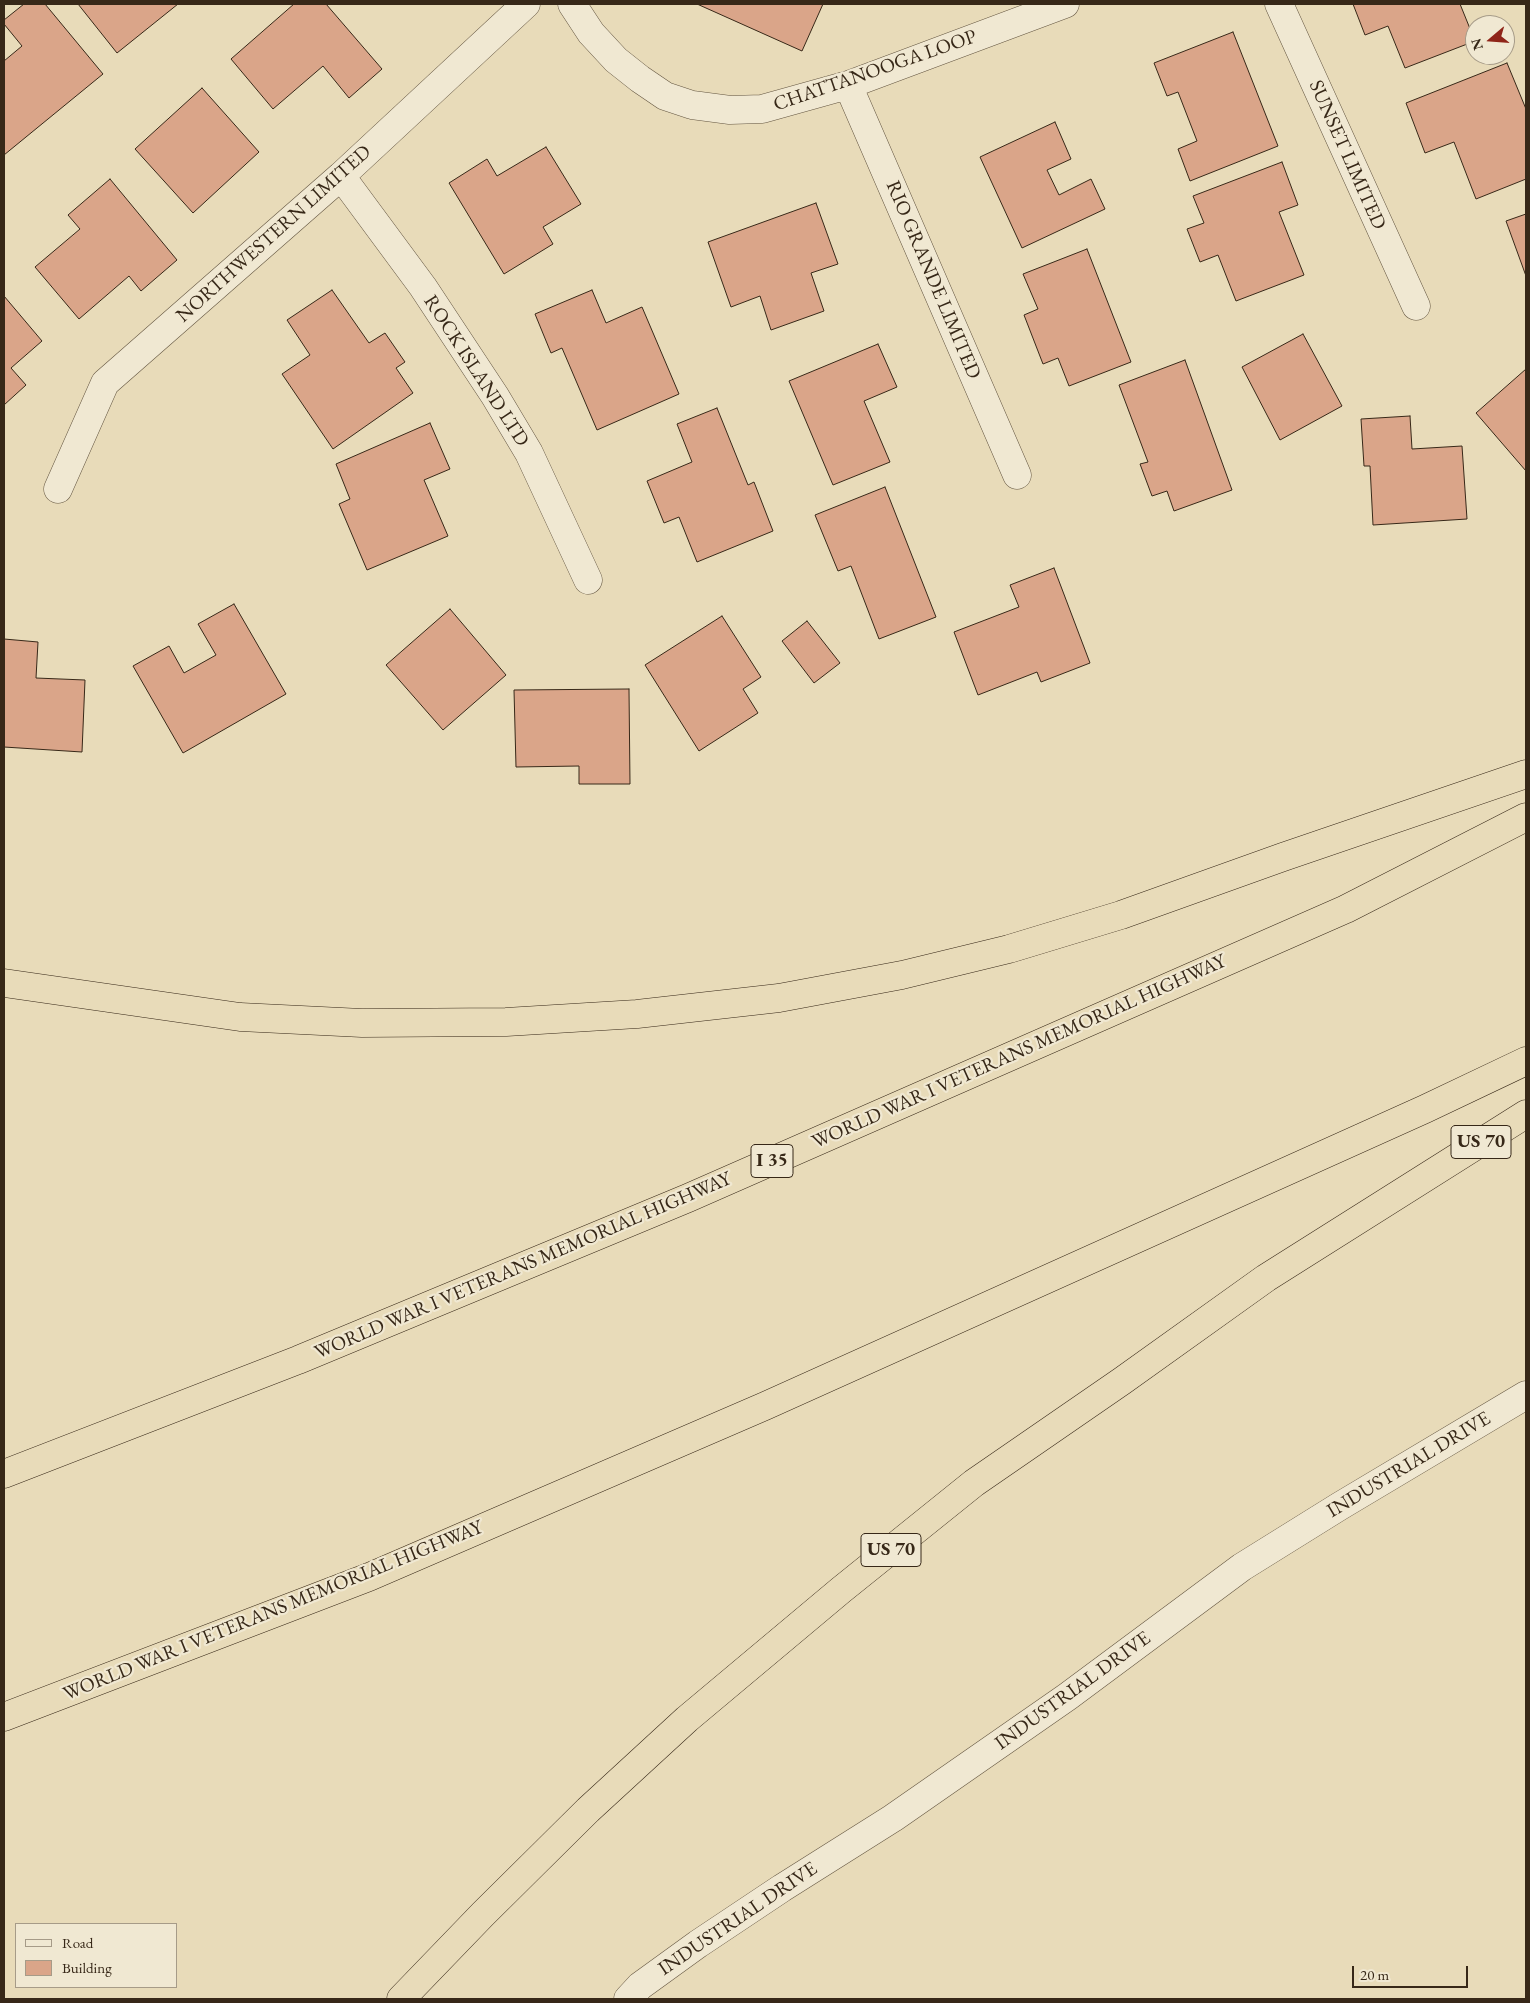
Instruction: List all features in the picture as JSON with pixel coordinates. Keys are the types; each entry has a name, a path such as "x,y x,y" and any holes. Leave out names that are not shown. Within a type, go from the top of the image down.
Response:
{"highway":[{"path":"4,983 240,1017 362,1023 506,1022 637,1014 779,998 902,975 1009,949 1112,918 1526,774"},
{"name":"WORLD WAR I VETERANS MEMORIAL HIGHWAY","path":"4,1474 298,1360 688,1198 1346,909 1526,817"},
{"name":"WORLD WAR I VETERANS MEMORIAL HIGHWAY","path":"4,1717 369,1577 423,1554 774,1402 1425,1110 1526,1061"},
{"name":"US 70","path":"402,1999 483,1914 581,1817 686,1719 841,1590 974,1483 1266,1278 1526,1114"}],"street":[{"name":"NORTHWESTERN LIMITED","path":"58,489 105,383 341,176 526,4"},
{"name":"CHATTANOOGA LOOP","path":"572,4 591,33 622,65 665,96 692,105 730,110 762,110 848,85 1065,4"},
{"name":"SUNSET LIMITED","path":"1279,4 1416,306"},
{"name":"RIO GRANDE LIMITED","path":"848,85 1017,475"},
{"name":"ROCK ISLAND LTD","path":"341,176 423,287 495,396 529,453 588,580"},
{"name":"INDUSTRIAL DRIVE","path":"628,1999 640,1986 698,1944 893,1818 1067,1696 1242,1567 1526,1395"}],"building":[{"path":"24,4 45,4 103,74 4,155 4,61 22,46 4,24 4,20"},
{"path":"78,4 178,4 117,53"},
{"path":"294,4 326,4 382,69 349,98 323,66 273,109 231,59"},
{"path":"697,4 823,4 802,51"},
{"path":"1353,4 1460,4 1465,16 1465,45 1405,68 1388,26 1365,35"},
{"path":"1233,32 1278,146 1190,181 1178,149 1197,141 1178,92 1167,96 1154,63"},
{"path":"1502,65 1508,65 1526,109 1526,179 1476,199 1454,142 1425,153 1406,103"},
{"path":"202,88 259,152 193,213 135,149"},
{"path":"1055,122 1071,159 1047,170 1059,195 1091,179 1105,209 1022,248 980,157"},
{"path":"546,147 581,204 543,227 553,244 504,274 449,183 487,159 497,176"},
{"path":"1282,162 1298,205 1279,212 1304,275 1236,301 1218,255 1200,262 1187,229 1204,223 1193,196"},
{"path":"110,179 177,260 141,291 129,276 79,319 35,267 80,229 68,215"},
{"path":"816,203 838,264 811,273 824,311 771,330 760,296 731,307 708,242"},
{"path":"1526,214 1526,276 1506,221"},
{"path":"1087,249 1131,362 1069,386 1058,358 1043,364 1024,315 1038,309 1023,274"},
{"path":"332,290 369,343 385,333 405,362 396,368 413,393 333,449 282,374 310,355 287,320"},
{"path":"592,290 606,323 642,307 679,394 597,430 562,348 551,353 535,314"},
{"path":"4,296 42,341 11,368 26,385 4,405"},
{"path":"1303,334 1342,406 1280,440 1242,367"},
{"path":"878,344 897,387 864,401 890,462 833,485 789,381"},
{"path":"1185,360 1232,490 1174,511 1167,491 1152,496 1140,464 1148,462 1119,385"},
{"path":"1526,369 1526,471 1476,413"},
{"path":"717,408 748,485 754,482 773,531 697,562 679,517 664,523 647,481 692,462 677,424"},
{"path":"1410,416 1412,449 1462,446 1467,519 1373,525 1370,466 1364,466 1361,419"},
{"path":"430,423 450,469 424,480 448,536 367,570 339,504 350,499 336,464"},
{"path":"885,487 936,617 879,639 851,566 838,571 815,515"},
{"path":"1054,568 1090,663 1041,682 1037,672 978,695 954,632 1019,607 1010,585"},
{"path":"234,604 286,694 183,753 133,666 169,646 184,673 216,655 198,624"},
{"path":"450,609 506,675 443,730 386,665"},
{"path":"722,616 761,677 743,689 758,713 699,751 645,665"},
{"path":"807,621 840,663 814,683 782,641"},
{"path":"4,639 38,642 36,678 85,680 82,752 4,747"},
{"path":"629,689 630,784 579,784 579,766 516,767 514,690"}]}
